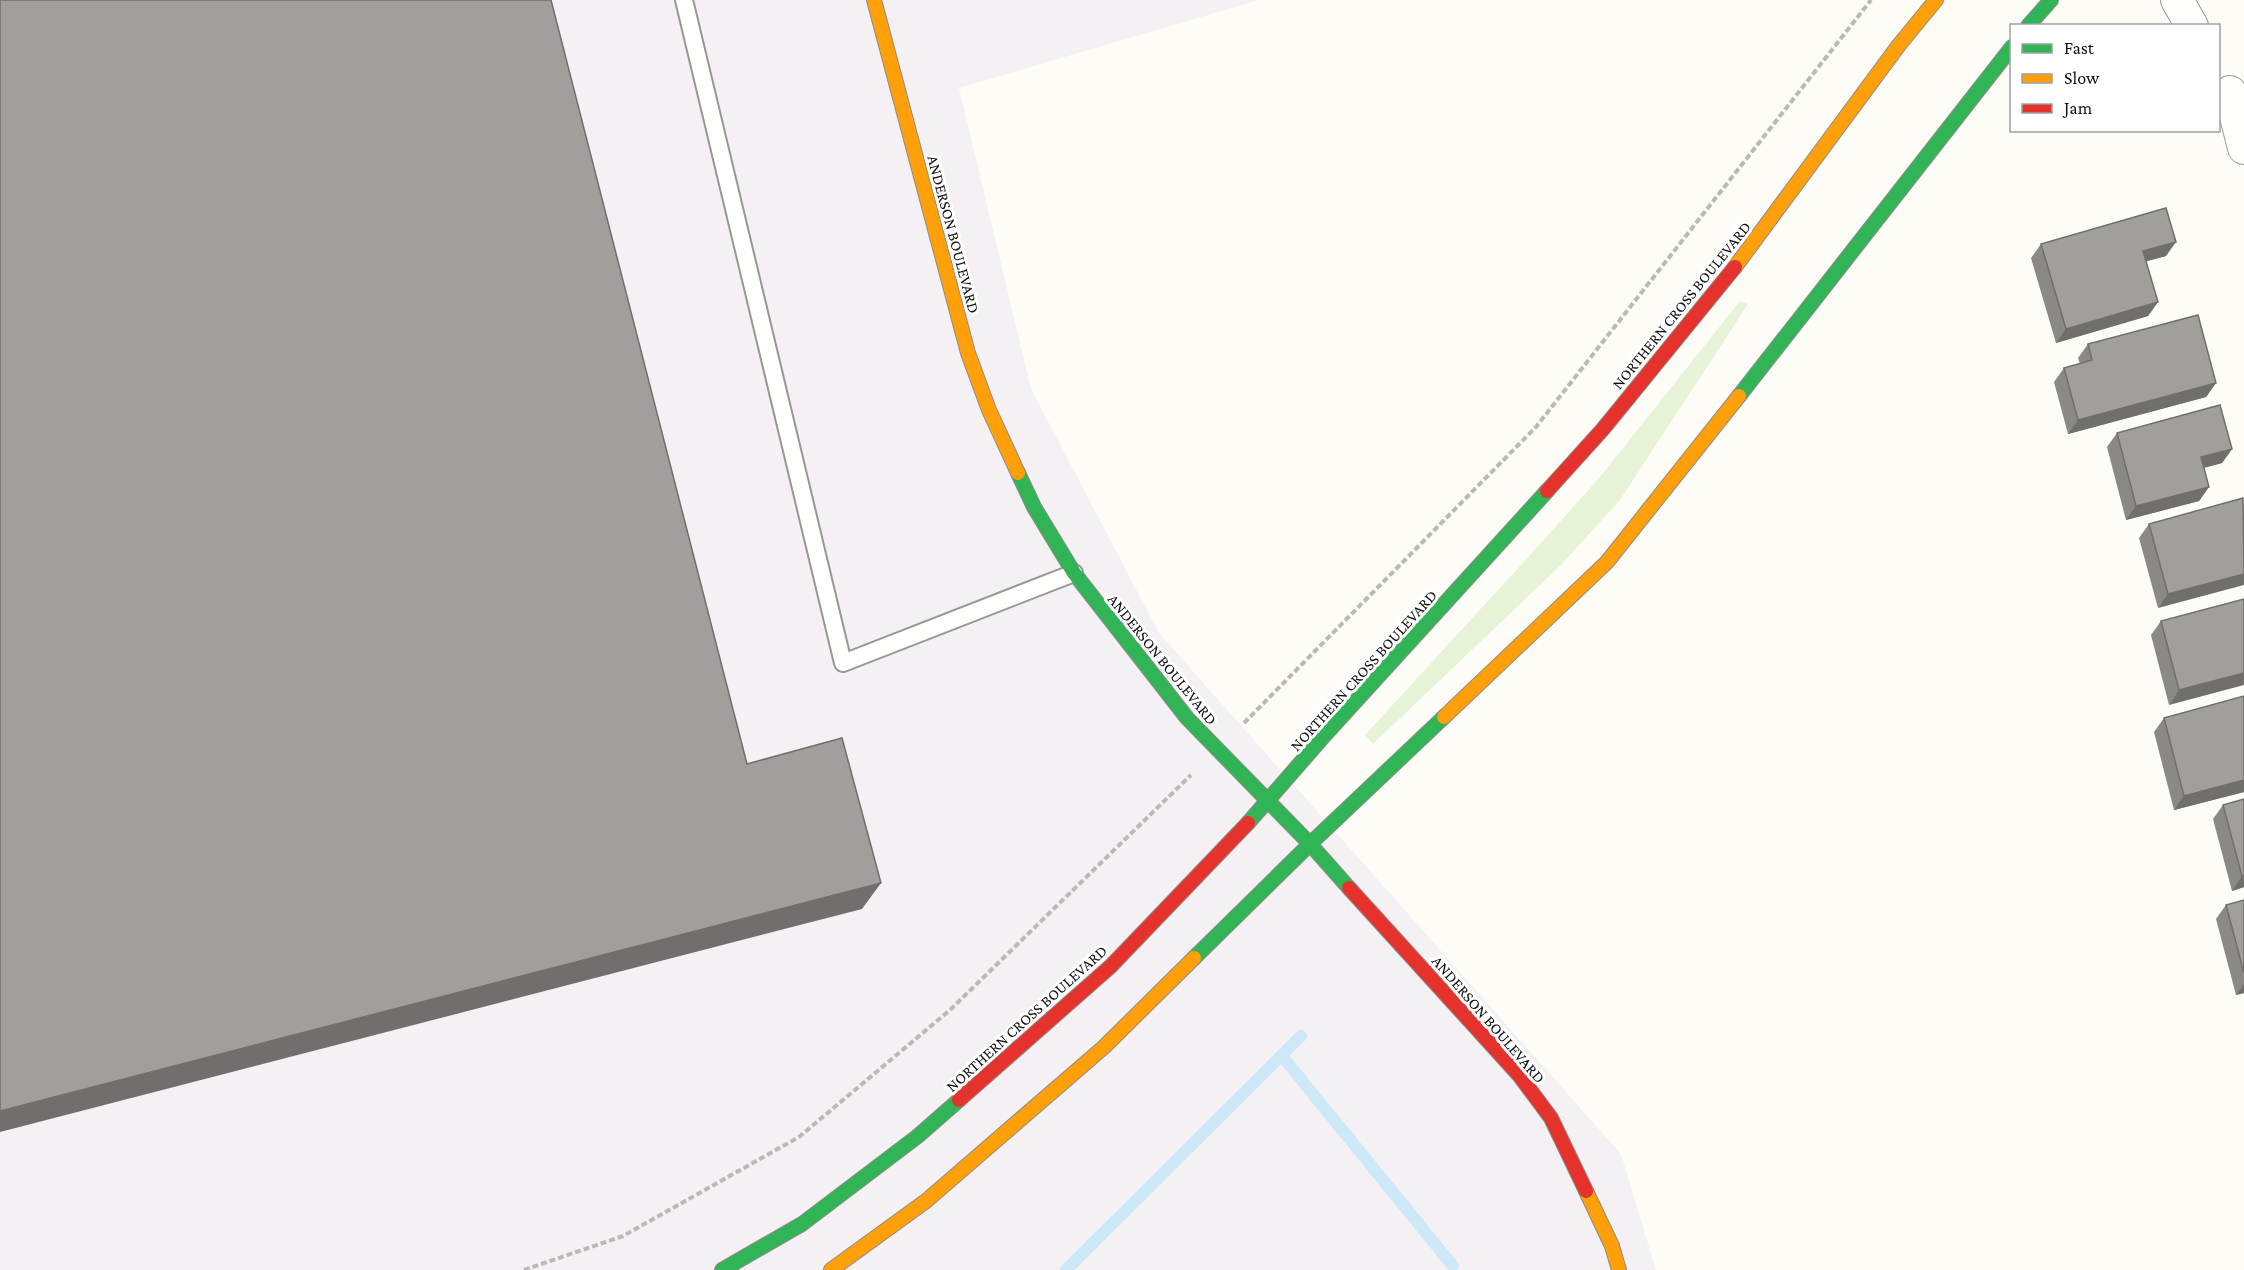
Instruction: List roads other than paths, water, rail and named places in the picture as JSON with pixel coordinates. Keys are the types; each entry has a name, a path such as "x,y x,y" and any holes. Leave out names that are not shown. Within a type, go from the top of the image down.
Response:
{"street":[{"name":"ANDERSON BOULEVARD","path":"874,0 972,362 988,410 1034,507 1074,573 1187,718 1310,844 1519,1075 1551,1118 1612,1246 1619,1270"},
{"name":"NORTHERN CROSS BOULEVARD","path":"722,1270 802,1224 918,1136 1111,966 1269,801 1331,728 1603,429 1737,264 1899,45 1936,0"},
{"path":"2030,24 2051,0"},
{"path":"2177,0 2191,24"},
{"path":"831,1270 926,1201 1104,1047 1310,844 1607,562 1823,292 2010,50"},
{"path":"2231,84 2244,148"}],"lane":[{"path":"684,0 843,663 1074,573"}],"waterway":[{"path":"1066,1270 1301,1036"},
{"path":"1282,1056 1453,1266"}]}
